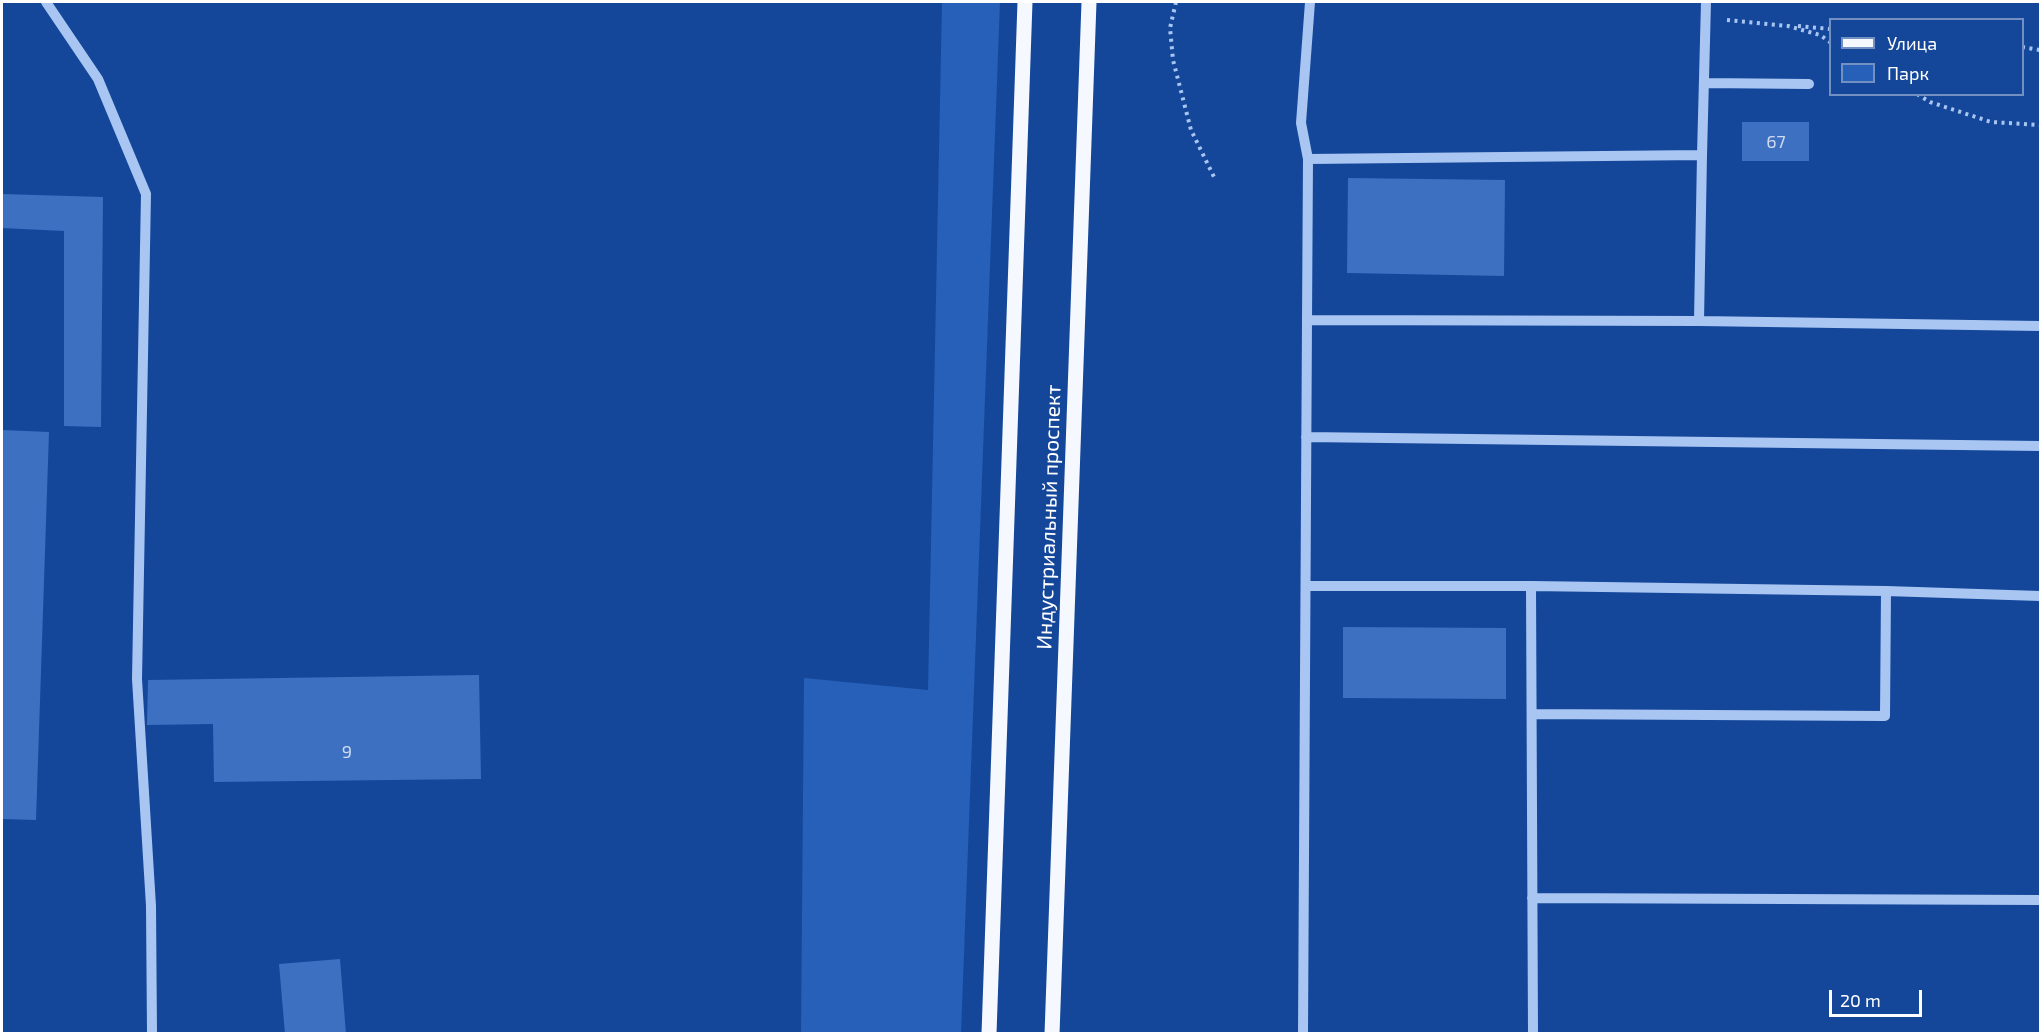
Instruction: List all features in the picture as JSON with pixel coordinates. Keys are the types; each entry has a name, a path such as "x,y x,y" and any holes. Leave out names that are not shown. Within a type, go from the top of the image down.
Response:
{"main road":[{"name":"Индустриальный проспект","path":"989,1034 1025,2"},
{"name":"Индустриальный проспект","path":"1052,1034 1089,2"}],"lane":[{"path":"45,2 98,79 146,194 137,679 151,906 152,1034"},
{"path":"1303,1034 1308,159 1301,123 1310,2"},
{"path":"1699,321 1706,2"},
{"path":"1704,83 1809,84"},
{"path":"1308,159 1702,155"},
{"path":"1307,320 1699,321 2040,326"},
{"path":"1306,437 2040,446"},
{"path":"1306,586 1531,586 1886,591 2040,596"},
{"path":"1531,586 1533,1034"},
{"path":"1532,714 1885,716 1886,591"},
{"path":"1532,898 2040,900"}],"path":[{"path":"1176,2 1170,28 1173,60 1191,130 1214,177"},
{"path":"1705,18 1829,29"},
{"path":"1788,26 1820,35 1829,41"},
{"path":"2024,47 2040,50"},
{"path":"1920,96 1930,102 1991,122 2040,125"}],"green space":[{"path":"942,2 1000,2 961,1033 801,1033 804,678 928,690"}],"building":[{"path":"1742,122 1809,122 1809,161 1742,161"},
{"path":"1348,178 1505,180 1504,276 1347,273"},
{"path":"2,194 103,197 101,427 64,426 64,231 2,228"},
{"path":"2,430 49,432 36,820 2,819"},
{"path":"1343,627 1506,628 1506,699 1343,698"},
{"path":"479,675 481,779 214,782 213,724 147,725 148,680"},
{"path":"340,959 346,1034 285,1034 279,964"}]}
